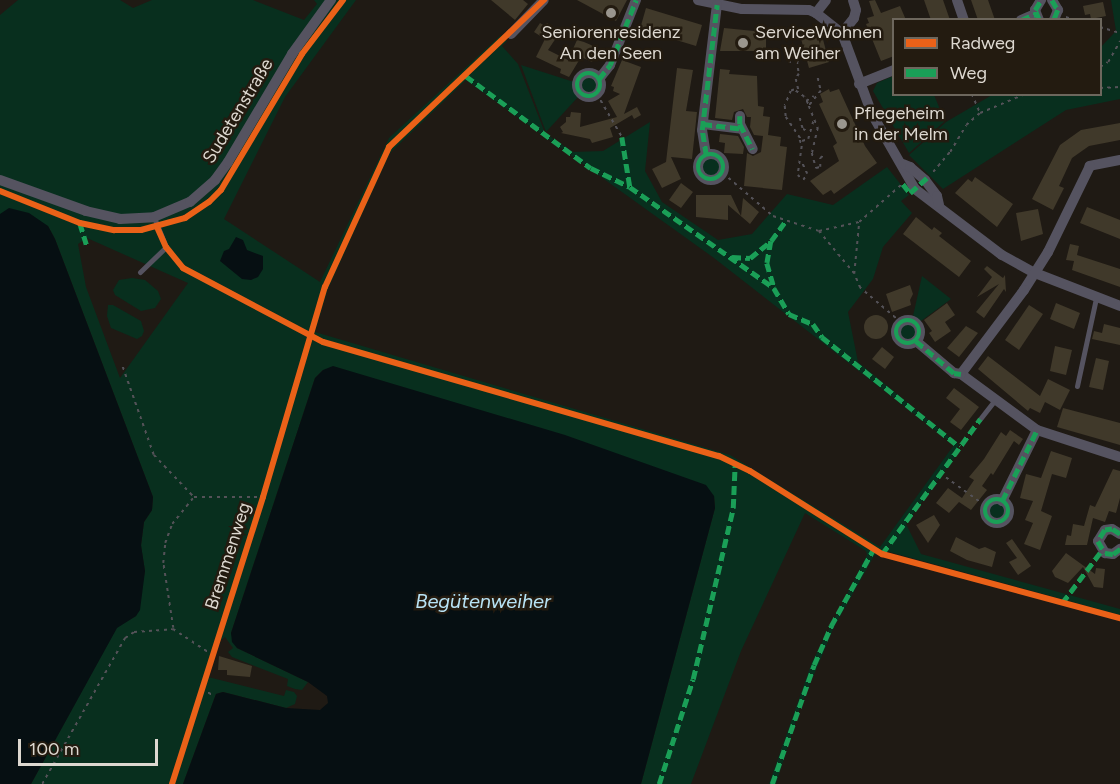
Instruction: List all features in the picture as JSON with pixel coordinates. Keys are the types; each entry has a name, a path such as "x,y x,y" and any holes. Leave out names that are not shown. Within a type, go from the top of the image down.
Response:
{"street":[{"name":"Sudetenstraße","path":"0,180 107,217 131,219 154,217 190,202 215,180 292,54 331,0"},
{"path":"599,79 610,65 636,0"},
{"path":"698,0 717,5 772,5 816,13 842,33 872,114 903,164 903,173 915,189 930,203 939,205 984,243 1035,273 1120,306"},
{"path":"816,13 826,0"},
{"path":"842,33 854,18 856,10 853,0"},
{"path":"957,0 963,18"},
{"path":"1037,16 1035,6 1041,0"},
{"path":"1052,0 1058,10 1055,18"},
{"path":"511,34 539,2"},
{"path":"706,155 714,154 722,159 723,173 714,180 702,177 698,165 706,155 703,124 717,5"},
{"path":"859,84 892,71"},
{"path":"585,74 593,74 599,79 601,86 597,94 591,97 583,96 578,90 578,82 585,74"},
{"path":"740,116 742,129 753,149"},
{"path":"703,124 742,129"},
{"path":"961,374 1035,273 1048,252 1090,166 1120,160"},
{"path":"907,320 917,324 920,334 916,341 908,343 898,338 897,330 901,323 907,320"},
{"path":"916,341 954,373 961,374 1037,430 1120,457"},
{"path":"1002,501 1037,430"},
{"path":"992,500 1002,501 1008,510 1006,518 1000,523 988,520 985,513 986,506 992,500"},
{"path":"1120,532 1105,530 1098,544 1109,554 1120,549"}],"lane":[{"path":"140,272 166,247 154,217"},
{"path":"1077,386 1096,298"},
{"path":"980,419 995,400"}],"path":[{"path":"1102,27 1120,33"},
{"path":"1102,67 1108,62 1120,41"},
{"path":"797,61 799,74 796,80 800,93 806,100 818,128 812,153 813,164 816,168 820,167 819,158 824,155"},
{"path":"788,62 801,61"},
{"path":"806,100 822,91 818,78"},
{"path":"1102,88 1120,87"},
{"path":"800,93 790,91 785,106 786,117 802,146 798,175 803,180 807,174 801,161"},
{"path":"597,94 622,137"},
{"path":"809,106 815,96"},
{"path":"973,96 980,113"},
{"path":"928,177 950,152 966,125 980,113 1020,96"},
{"path":"799,139 806,141 814,117"},
{"path":"800,118 804,129 810,132"},
{"path":"723,173 773,216 819,231 860,222 903,184"},
{"path":"854,274 860,222"},
{"path":"819,231 854,274 860,288 901,323"},
{"path":"123,367 154,455 194,497 263,497"},
{"path":"940,473 986,506"},
{"path":"173,629 163,562 165,543 172,524 194,497"},
{"path":"42,784 126,638 134,632 173,629 212,654"},
{"path":"201,688 214,696"}],"green space":[{"path":"18,0 120,0 133,8 152,0 253,0 304,20 317,4 314,0 356,0 285,97 224,219 320,282 389,138 501,35 507,41 502,46 518,64 545,133 573,152 603,151 650,122 645,171 662,202 718,240 752,234 787,194 833,205 887,167 909,195 901,201 912,213 883,247 873,279 848,312 858,362 959,445 957,448 960,450 906,524 921,554 1120,609 1120,615 886,551 874,556 834,627 800,708 776,784 769,784 812,662 867,555 866,551 805,513 741,651 691,784 641,784 715,508 714,496 323,370 315,378 231,633 237,648 308,682 302,690 295,689 287,686 288,679 232,657 228,652 233,648 225,637 220,641 208,677 284,696 286,690 294,692 297,696 295,704 286,708 223,692 216,694 183,784 31,784 117,627 136,616 145,571 141,546 144,522 152,510 153,497 55,239 48,226 0,214 0,15","holes":["466,80 714,258 954,445 880,547 730,455 315,332 328,289 390,153","87,238 188,283 120,378 86,287 78,244"]},
{"path":"1111,0 1120,0 1120,99 1066,110 943,189 909,155 946,122 990,96 1102,96 1102,46 1116,31"},
{"path":"521,65 574,82 578,97 546,132"},
{"path":"589,73 597,77 601,85 597,93 589,97 581,93 577,85 581,77"},
{"path":"892,76 892,96 934,96 945,121 909,153 873,91 877,83"},
{"path":"711,154 720,158 724,167 720,176 711,180 702,176 698,167 702,158"},
{"path":"922,276 951,299 921,321 913,316"},
{"path":"132,278 145,280 158,291 161,299 155,308 141,311 115,295 113,290 119,280"},
{"path":"108,305 113,305 141,321 144,331 142,336 137,339 111,328 107,316"},
{"path":"908,320 916,324 920,332 916,340 908,344 900,340 896,332 900,324"},
{"path":"996,499 1004,503 1008,511 1004,519 996,523 988,519 984,511 988,503"}],"water":[{"path":"9,208 29,213 48,226 55,239 153,497 152,510 144,522 141,545 145,571 140,610 136,616 117,628 31,784 0,784 0,214"},
{"path":"236,237 243,240 247,250 263,256 263,269 258,277 251,280 242,279 220,261 224,251 229,249"},
{"name":"Begütenweiher","path":"333,366 565,435 706,485 714,496 715,508 641,784 183,784 216,694 223,692 286,708 320,710 328,703 327,696 308,682 237,648 232,642 231,633 315,378 323,370"}],"building":[{"path":"491,0 523,0 528,4 515,20"},
{"name":"Seniorenresidenz An den Seen","path":"577,0 627,0 616,21"},
{"path":"875,0 881,13 900,6 905,18 892,18 892,57 881,61 866,24 869,23 867,18 874,16 869,1"},
{"path":"924,0 943,0 949,18 930,18"},
{"path":"971,0 988,0 994,18 977,18"},
{"path":"1103,2 1106,16 1091,18 1090,14 1085,15 1083,6"},
{"path":"646,8 702,25 696,46 640,29"},
{"path":"540,23 545,26 547,23 560,32 548,50 568,60 577,40 598,48 592,62 581,57 569,77 560,73 561,69 536,57 545,39 534,32"},
{"name":"ServiceWohnen am Weiher","path":"724,28 754,31 754,28 766,29 766,55 754,54 754,51 720,51"},
{"path":"817,30 821,32 829,62 809,68 800,35"},
{"path":"622,60 641,67 624,114 637,107 641,115 634,119 632,115 610,128 613,137 592,143 590,139 561,133 563,132 560,127 566,122 566,117 570,117 571,112 581,113 580,127 617,117 608,101 620,94 613,91 614,87 611,86"},
{"path":"677,68 693,70 686,111 697,112 692,159 671,157 681,179 662,188 652,169 666,162"},
{"path":"720,69 730,70 729,74 757,76 758,106 764,107 763,116 770,117 768,135 781,137 780,146 787,147 782,190 744,186 747,153 753,156 761,152 763,136 754,135 750,127 751,117 747,117 743,109 734,112 732,120 715,118"},
{"name":"Pflegeheim in der Melm","path":"829,89 830,92 839,89 865,146 877,163 834,194 831,190 823,195 810,181 839,161 833,146 837,143 819,104 823,102 820,94"},
{"path":"1120,123 1120,140 1089,146 1072,158 1059,186 1064,188 1053,210 1032,199 1060,145 1081,130"},
{"path":"720,134 738,136 744,147 743,154 724,153 725,143 719,142"},
{"path":"975,177 1013,204 997,227 955,193 968,179 972,182"},
{"path":"681,183 693,192 681,208 669,200"},
{"path":"696,195 731,195 741,216 743,198 759,212 750,224 728,205 728,220 696,217"},
{"path":"1087,207 1120,220 1120,239 1080,223"},
{"path":"1038,209 1043,234 1021,241 1016,213"},
{"path":"916,217 932,230 934,227 942,233 939,236 971,261 959,277 903,234"},
{"path":"1070,244 1079,246 1077,255 1120,269 1120,287 1072,270 1074,261 1066,260"},
{"path":"987,266 1003,278 1005,275 1006,292 1004,289 984,318 976,312 999,284 977,297 992,277 984,269"},
{"path":"910,285 913,294 910,300 911,305 892,312 886,294"},
{"path":"947,303 955,315 945,322 951,331 935,342 929,333 932,331 924,320"},
{"path":"1056,303 1080,313 1074,329 1050,319"},
{"path":"1029,305 1043,314 1019,350 1005,340"},
{"path":"876,315 881,316 887,322 887,332 881,338 876,339 871,338 865,332 864,327 865,322 871,316"},
{"path":"1104,324 1120,328 1120,345 1092,339 1094,331 1102,333"},
{"path":"966,326 978,333 959,357 947,348"},
{"path":"1055,346 1072,350 1066,375 1050,371"},
{"path":"882,347 894,357 885,369 872,359"},
{"path":"988,356 1040,396 1048,379 1070,390 1060,410 1045,402 1040,413 1030,408 1028,411 978,369"},
{"path":"1096,358 1109,361 1103,390 1089,387"},
{"path":"954,388 979,407 961,430 950,422 960,409 946,398"},
{"path":"1063,408 1120,423 1120,445 1057,427"},
{"path":"1010,430 1023,439 1019,445 1014,441 993,475 991,473 982,486 987,490 971,510 959,502 949,513 936,503 948,488 962,498 974,480 969,477 1001,432 1006,436"},
{"path":"1051,451 1072,458 1066,478 1052,474 1041,511 1052,516 1040,550 1024,544 1033,523 1025,520 1033,501 1020,498 1026,474 1041,478"},
{"path":"1113,469 1120,471 1120,498 1116,513 1109,511 1105,522 1093,518 1087,545 1065,545 1067,535 1071,536 1073,524 1084,526 1090,505 1095,507"},
{"path":"934,515 940,525 928,543 916,525"},
{"path":"956,537 979,549 985,547 996,552 992,567 967,560 950,551"},
{"path":"1012,539 1031,566 1018,575 1009,562 1017,558 1006,543"},
{"path":"1066,553 1095,574 1096,568 1105,569 1103,588 1094,587 1083,567 1068,583 1055,577 1052,571"},
{"path":"219,656 252,666 250,677 227,675 227,670 218,670"}],"marked path":[{"path":"599,79 610,65 636,0"},
{"path":"1038,18 1035,10 1041,0"},
{"path":"1052,0 1058,10 1055,18"},
{"path":"706,155 702,130 717,5"},
{"path":"1026,18 1035,14"},
{"path":"589,73 597,77 601,85 597,93 589,97 581,93 577,85 581,77 589,73"},
{"path":"466,76 591,168 630,187 774,288 789,314 813,324 822,337 960,447"},
{"path":"740,116 740,124 753,149"},
{"path":"703,124 742,129"},
{"path":"622,137 630,187"},
{"path":"711,154 720,158 724,167 720,176 711,180 702,176 698,167 702,158 711,154"},
{"path":"903,184 910,193 928,177"},
{"path":"732,257 750,258 771,241 785,222"},
{"path":"80,223 87,246"},
{"path":"771,241 767,263 774,288"},
{"path":"908,320 916,324 920,332 916,340 908,344 900,340 896,332 900,324 908,320"},
{"path":"916,341 954,373 961,374"},
{"path":"882,554 980,419"},
{"path":"1002,501 1037,430"},
{"path":"659,784 693,679 733,508 735,463"},
{"path":"997,499 1002,500 1008,506 1009,511 1008,516 1002,522 997,523 992,522 986,516 985,511 986,506 992,500 997,499"},
{"path":"1120,534 1112,529 1105,530 1098,541 1105,553 1113,554 1120,549"},
{"path":"772,784 814,665 831,626 873,550"},
{"path":"1062,603 1102,550"}],"cycle path":[{"path":"0,191 80,223 114,230 141,230 185,218 209,202 221,190 302,54 343,0"},
{"name":"Bremmenweg","path":"172,784 263,497 325,287 389,147 544,0"},
{"path":"157,227 166,247 183,268 323,342 719,456 750,471 882,554 1120,618"}],"place":[{"name":"Seniorenresidenz An den Seen","path":"611,13"},
{"name":"ServiceWohnen am Weiher","path":"743,43"},
{"name":"Pflegeheim in der Melm","path":"842,124"}]}
